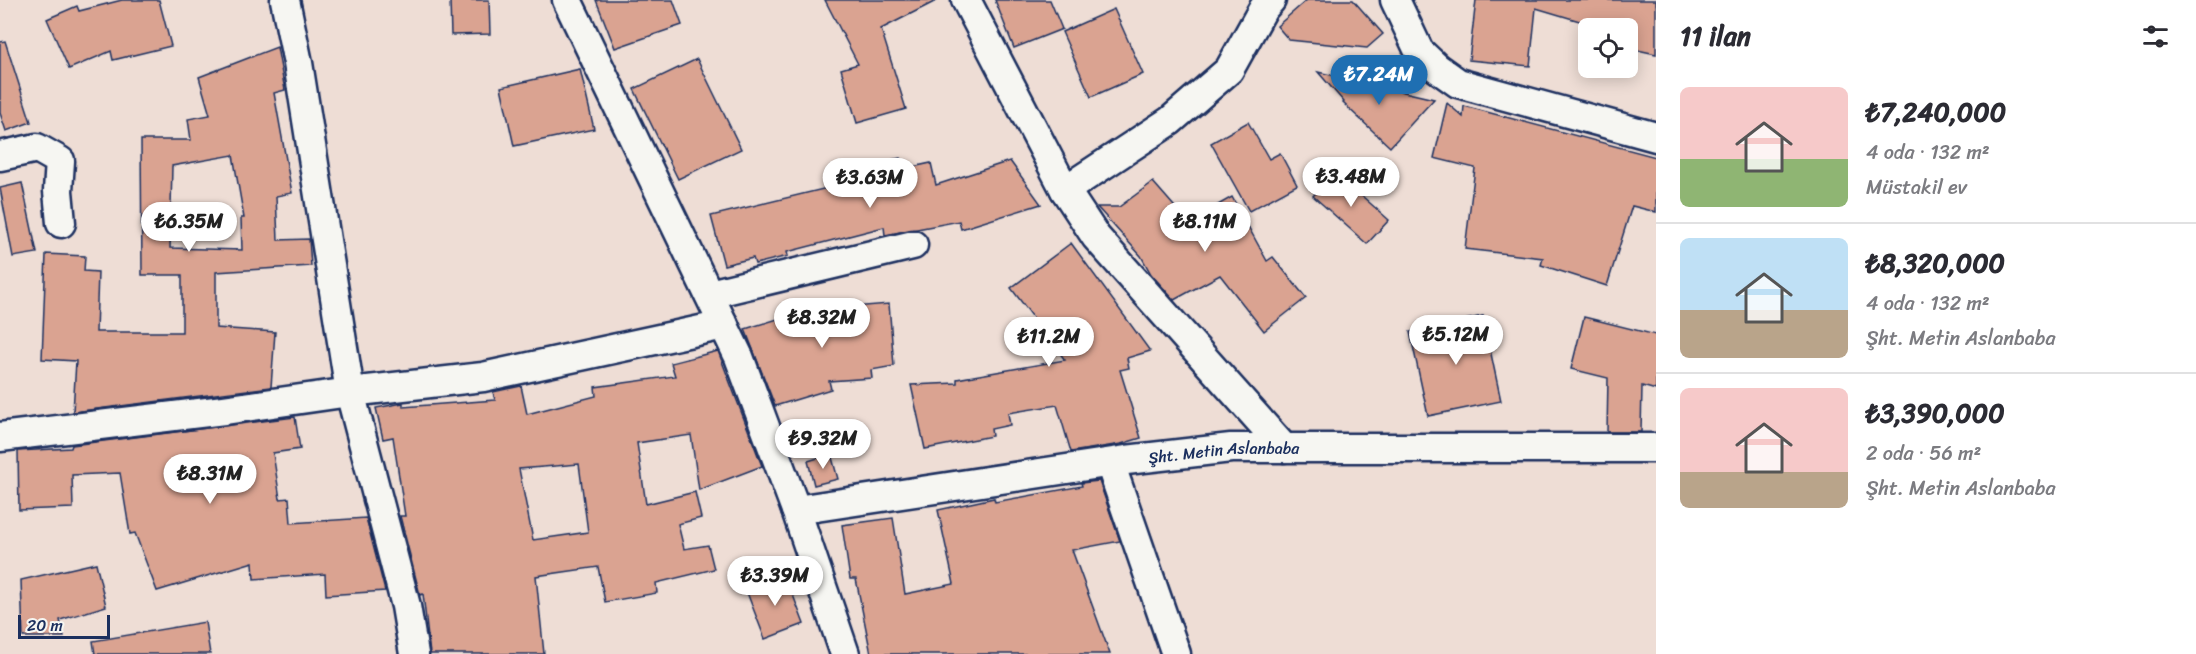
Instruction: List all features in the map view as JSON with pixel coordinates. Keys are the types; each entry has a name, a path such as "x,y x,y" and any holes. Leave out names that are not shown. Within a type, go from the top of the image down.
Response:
{"street":[{"path":"285,0 298,63 350,392 406,606 414,654"},
{"path":"567,0 739,357 796,510 845,654"},
{"path":"966,0 1065,190 1096,237 1284,448"},
{"path":"1065,190 1170,121 1229,70 1263,9 1271,0"},
{"path":"1395,0 1419,51 1458,83 1656,137"},
{"path":"0,156 38,148 60,161 58,191 61,223"},
{"path":"709,294 912,245"},
{"path":"0,437 483,377 724,325"},
{"name":"Şht. Metin Aslanbaba","path":"796,510 1110,462 1231,448 1656,448"},
{"path":"1110,462 1176,654"}],"building":[{"path":"122,0 159,0 171,46 113,60 111,51 69,69 47,19 77,6 79,11"},
{"path":"450,0 489,0 490,34 451,35"},
{"path":"596,0 673,0 682,25 615,48"},
{"path":"825,0 938,0 881,29 906,109 857,123 841,69 858,64"},
{"path":"995,0 1050,0 1062,29 1014,48"},
{"path":"1307,0 1353,0 1383,34 1367,48 1289,40 1277,26"},
{"path":"1476,0 1656,0 1656,54 1638,50 1638,18 1578,18 1578,21 1536,8 1530,66 1469,60"},
{"path":"1114,9 1143,74 1091,97 1062,32"},
{"path":"5,41 31,122 6,131 0,113 0,42"},
{"path":"277,47 285,90 274,93 292,193 276,196 278,240 309,239 311,266 216,272 216,328 275,332 271,387 73,412 76,361 42,359 46,254 85,256 84,271 98,272 96,332 182,332 182,275 142,275 141,140 191,140 188,119 210,115 199,77","holes":["233,155 244,218 241,218 242,250 170,248 172,166"]},
{"path":"697,59 741,149 678,179 634,89"},
{"path":"580,69 594,129 514,146 501,87"},
{"path":"1318,72 1434,99 1390,147 1343,103"},
{"path":"1447,103 1463,117 1464,106 1656,157 1656,212 1632,206 1607,286 1541,265 1543,258 1465,249 1475,168 1434,158"},
{"path":"1248,122 1269,159 1280,153 1297,185 1249,211 1211,143"},
{"path":"900,158 903,169 931,163 936,185 1010,161 1041,204 961,229 959,221 885,235 884,227 787,252 788,256 755,264 753,258 724,265 711,216 873,177 870,164"},
{"path":"1335,172 1389,220 1367,244 1313,196"},
{"path":"1153,182 1188,222 1232,197 1267,261 1273,257 1306,298 1264,331 1220,275 1174,300 1151,274 1141,256 1097,207 1119,207"},
{"path":"22,183 37,253 13,257 0,188"},
{"path":"1071,243 1150,351 1127,358 1129,368 1120,370 1141,438 1121,444 1071,452 1057,405 1008,413 1010,425 991,429 992,436 925,449 911,385 957,383 957,379 1065,360 1011,288"},
{"path":"889,304 894,366 871,370 872,378 829,381 831,389 775,406 745,329 804,311"},
{"path":"1483,316 1501,401 1428,416 1410,332"},
{"path":"1584,317 1656,335 1656,390 1642,386 1641,432 1607,432 1608,378 1571,369"},
{"path":"718,351 762,466 699,490 691,435 637,443 646,504 695,492 701,518 678,524 684,549 708,545 714,569 656,583 657,593 605,602 598,567 536,576 544,654 430,654 423,594 420,595 400,516 405,516 393,437 383,439 376,408 403,403 403,407 495,400 493,392 521,386 527,414 596,396 595,387 675,376 671,363","holes":["579,464 588,532 533,540 519,469"]},
{"path":"295,417 300,449 273,453 280,499 289,498 291,523 366,518 385,591 326,595 325,574 254,579 253,562 157,591 135,533 130,534 120,473 72,475 73,508 19,510 18,451 71,448 72,445"},
{"path":"831,454 838,479 814,485 808,461"},
{"path":"1099,481 1120,541 1072,550 1110,654 871,654 856,579 850,579 842,525 893,518 905,594 954,584 938,510 994,498 995,502"},
{"path":"96,563 106,606 60,620 64,637 23,637 21,580"},
{"path":"785,574 804,624 765,639 746,590"},
{"path":"205,622 210,654 95,654 93,641"}]}
